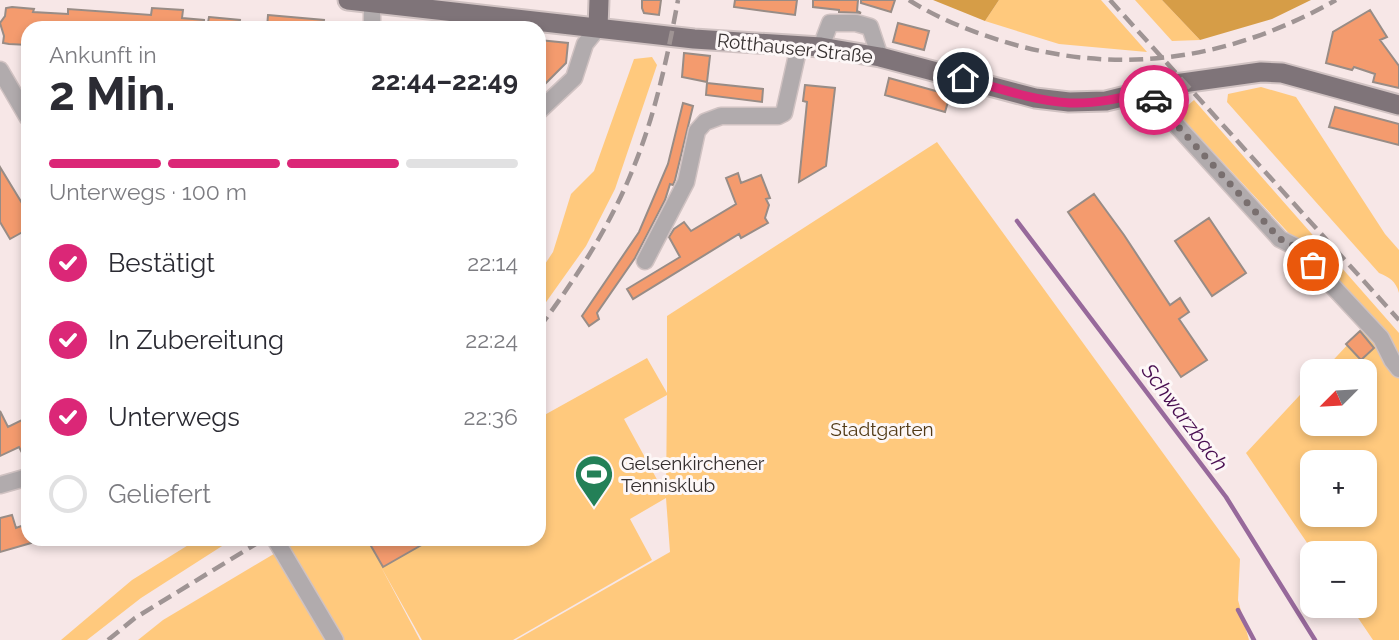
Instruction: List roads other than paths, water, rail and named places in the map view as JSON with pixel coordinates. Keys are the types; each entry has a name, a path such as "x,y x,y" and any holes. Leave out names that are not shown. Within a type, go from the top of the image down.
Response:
{"main road":[{"name":"Rotthauser Straße","path":"348,0 537,21"},
{"path":"598,28 599,0"},
{"name":"Rotthauser Straße","path":"546,22 694,39 821,47 880,57 1035,98 1069,103 1106,101 1175,85 1261,72 1282,74 1399,105"}],"street":[{"path":"372,2 372,21"},
{"path":"821,47 830,23 856,23 870,27 880,57"},
{"path":"546,104 574,78 585,44 598,28"},
{"path":"645,261 686,182 697,131 705,122 720,116 778,116 785,113 799,46"},
{"path":"0,70 21,106"},
{"path":"1146,92 1280,239 1296,247 1381,338 1399,369"},
{"path":"0,485 21,479"},
{"path":"279,546 335,640"}],"waterway":[{"name":"Schwarzbach","path":"1017,221 1226,497 1315,640"},
{"path":"1238,610 1254,640"}],"railway":[{"path":"546,318 589,255 630,176 659,90 678,0"},
{"path":"909,0 954,24 1002,41 1046,52 1131,60 1215,49 1256,37 1336,0"},
{"path":"1110,0 1399,320"},
{"path":"108,640 135,618 253,546"}],"place":[{"name":"Gelsenkirchener Tennisklub","path":"594,508"}],"park label":[{"name":"Stadtgarten","path":"882,429"}]}
